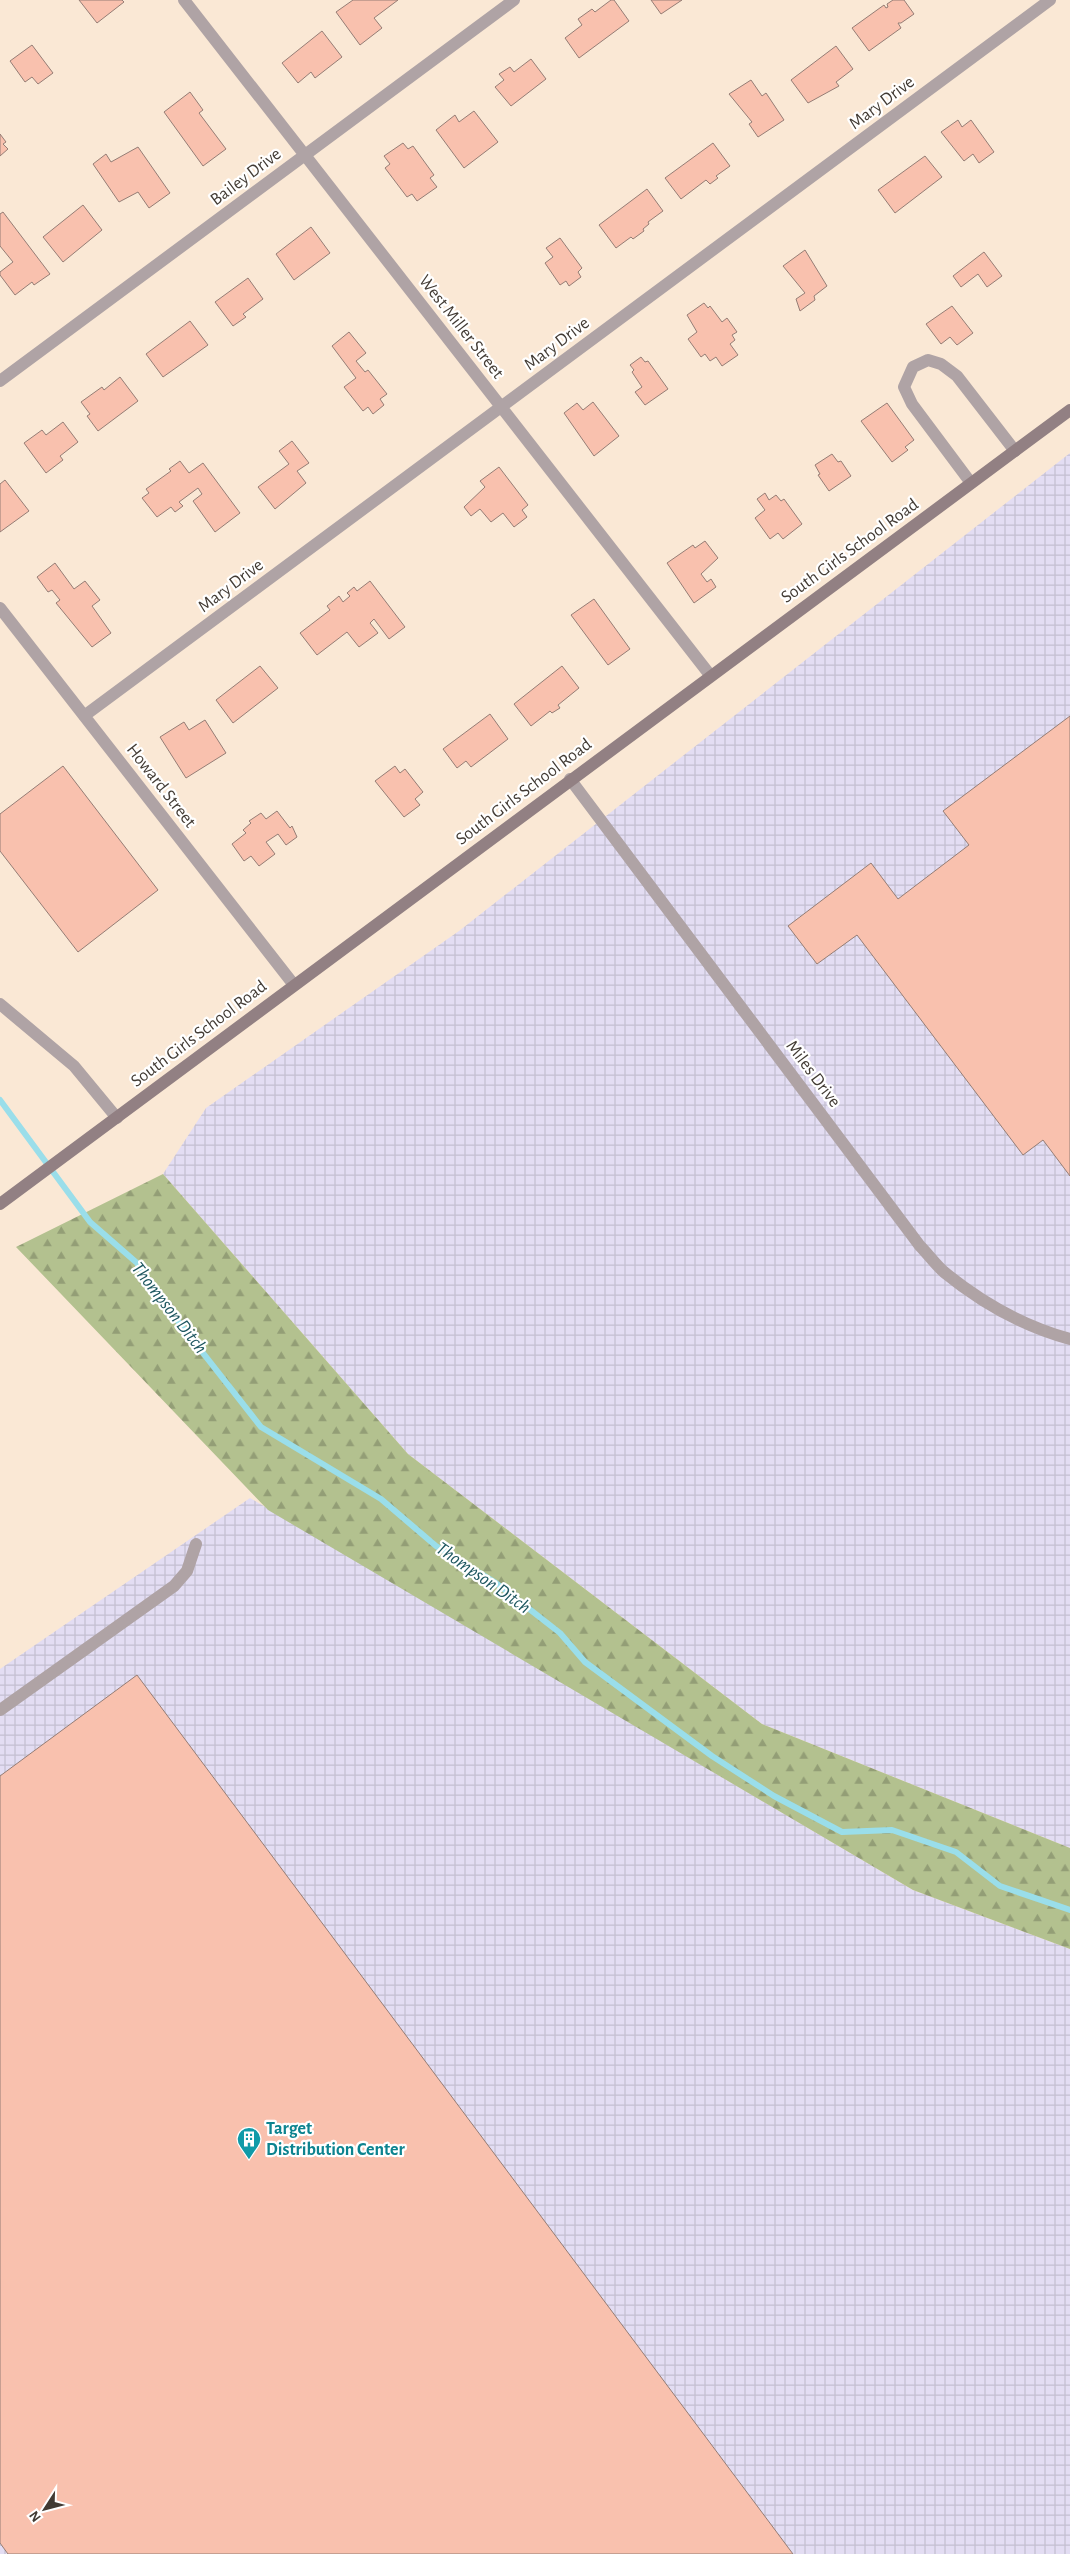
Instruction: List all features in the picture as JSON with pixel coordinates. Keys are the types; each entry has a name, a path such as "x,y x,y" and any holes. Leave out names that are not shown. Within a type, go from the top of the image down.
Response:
{"main road":[{"name":"South Girls School Road","path":"0,1204 710,675 1070,410"}],"street":[{"name":"West Miller Street","path":"184,0 710,675"},
{"name":"Bailey Drive","path":"0,381 514,0"},
{"name":"Mary Drive","path":"84,716 1050,0"},
{"path":"971,483 912,404 904,387 912,367 928,360 950,369 1015,451"},
{"name":"Howard Street","path":"0,608 294,984"},
{"name":"Miles Drive","path":"570,780 920,1246 943,1271 984,1303 1039,1330 1070,1338"},
{"path":"0,1004 74,1066 117,1118"},
{"path":"0,1710 174,1586 187,1571 196,1544"}],"shaded area":[{"path":"1070,453 1070,1848 762,1724 408,1454 163,1174 206,1108 459,931"},
{"name":"Target Distribution Center","path":"250,1498 913,1890 1070,1949 1070,2554 0,2554 0,1669"}],"green space":[{"path":"163,1174 408,1454 762,1724 1070,1848 1070,1949 913,1890 268,1510 16,1247"}],"building":[{"path":"79,0 122,0 124,2 97,23"},
{"path":"353,0 398,0 374,18 382,28 360,45 336,12"},
{"path":"611,0 614,0 629,21 579,58 565,38 582,25 578,19 592,9 595,12"},
{"path":"651,0 682,0 661,14"},
{"path":"893,0 904,0 914,14 898,23 901,28 869,51 852,28 884,5 886,8 888,7 887,4"},
{"path":"322,31 342,57 315,78 311,72 298,83 282,63"},
{"path":"32,45 53,73 38,84 32,77 25,82 10,61"},
{"path":"836,46 853,69 836,82 839,86 808,103 791,80"},
{"path":"531,59 546,79 511,106 495,87 504,80 499,74 510,67 514,72"},
{"path":"751,80 762,96 766,93 784,120 758,137 749,124 752,122 729,94"},
{"path":"190,92 203,110 199,113 226,149 203,166 164,112"},
{"path":"474,111 498,142 464,168 436,130 455,115 459,122"},
{"path":"958,120 962,127 971,120 994,152 979,163 973,154 964,161 941,132"},
{"path":"0,134 6,142 3,144 8,149 0,156"},
{"path":"403,143 408,149 413,146 434,175 430,178 437,187 417,201 412,194 407,197 385,168 390,164 384,156"},
{"path":"713,143 730,166 716,176 718,178 710,184 706,180 681,199 665,178"},
{"path":"138,147 170,193 149,208 138,192 119,202 93,164 106,154 111,162"},
{"path":"925,156 942,177 895,213 878,190"},
{"path":"647,189 663,211 648,222 649,224 643,229 644,231 633,239 631,237 616,248 599,225"},
{"path":"83,205 102,230 63,262 43,237"},
{"path":"3,212 50,274 34,285 32,282 15,295 0,275 0,272 13,262 0,246 0,214"},
{"path":"311,227 330,253 294,280 276,254"},
{"path":"560,238 582,268 578,272 581,277 569,286 566,281 560,285 545,263 553,257 546,248"},
{"path":"805,250 827,286 814,296 815,300 800,311 796,299 805,293 783,266"},
{"path":"984,252 1002,276 987,287 978,274 961,287 953,276"},
{"path":"248,278 263,299 243,314 246,317 233,326 215,302"},
{"path":"704,303 708,308 710,306 722,322 727,318 737,332 732,335 735,340 730,344 738,355 722,366 716,357 710,361 705,354 701,357 688,339 697,332 687,315"},
{"path":"952,306 973,333 957,345 950,337 941,344 926,324"},
{"path":"190,321 208,345 163,377 146,354"},
{"path":"349,332 366,353 356,361 365,372 368,370 387,394 380,399 384,405 373,414 368,407 363,411 344,387 356,378 332,346"},
{"path":"641,357 645,362 648,361 668,389 645,405 635,392 642,387 632,372 634,370 630,365"},
{"path":"120,377 138,401 98,431 87,416 90,414 81,402 102,387 104,390"},
{"path":"593,402 619,436 594,456 564,413 577,403 583,410"},
{"path":"887,403 914,440 905,447 908,450 892,462 861,421"},
{"path":"63,422 78,442 60,456 63,460 46,473 24,443 42,430 46,435"},
{"path":"292,441 309,463 297,471 306,483 275,509 258,487 289,464 279,451"},
{"path":"832,454 838,462 841,461 851,476 829,491 818,475 820,474 815,465"},
{"path":"180,461 189,473 203,463 240,513 215,532 193,501 202,494 198,488 179,502 183,506 175,512 171,507 157,517 142,498 149,493 146,489 171,471 169,469"},
{"path":"499,467 528,505 522,510 527,517 514,527 503,513 491,522 480,509 471,516 464,507 485,487 480,481"},
{"path":"5,480 29,511 0,532 0,484"},
{"path":"765,493 769,500 776,495 781,501 784,499 802,524 783,539 778,533 770,539 755,518 765,510 757,499"},
{"path":"705,541 718,558 701,574 707,582 711,579 716,587 694,603 667,563 693,545 695,548"},
{"path":"55,563 74,589 85,581 100,600 92,606 111,633 92,647 56,603 60,600 52,590 48,592 37,577"},
{"path":"370,581 405,627 389,639 374,619 370,623 378,633 359,647 347,632 317,655 300,633 330,610 327,606 339,596 343,602 350,596 347,593 354,587 357,591"},
{"path":"594,599 630,649 608,665 571,615"},
{"path":"260,666 278,688 233,723 216,700"},
{"path":"562,666 579,688 558,705 560,708 552,713 550,711 531,726 514,704"},
{"path":"490,714 508,739 471,767 466,761 457,768 443,749"},
{"path":"1070,716 1070,1176 1043,1140 1023,1155 857,935 817,964 788,926 871,863 898,899 969,845 943,811"},
{"path":"205,720 226,753 186,778 160,737 184,722 189,730"},
{"path":"63,766 158,890 78,952 0,851 0,814"},
{"path":"395,766 400,773 405,769 423,792 415,799 420,805 404,817 375,781"},
{"path":"277,811 290,828 292,826 297,837 286,845 278,834 266,842 275,854 259,866 251,856 244,861 232,844 246,833 243,830 251,823 249,821 261,813 266,819"},
{"name":"Target Distribution Center","path":"137,1675 793,2554 8,2554 0,2543 0,1776"}],"waterway":[{"name":"Thompson Ditch","path":"0,1100 90,1222 137,1263 163,1302 261,1427 381,1499 436,1546 496,1583 560,1633 585,1662 712,1756 774,1796 842,1832 892,1830 956,1852 1000,1886 1070,1910"}],"place":[{"name":"Target Distribution Center","path":"249,2160"}]}
